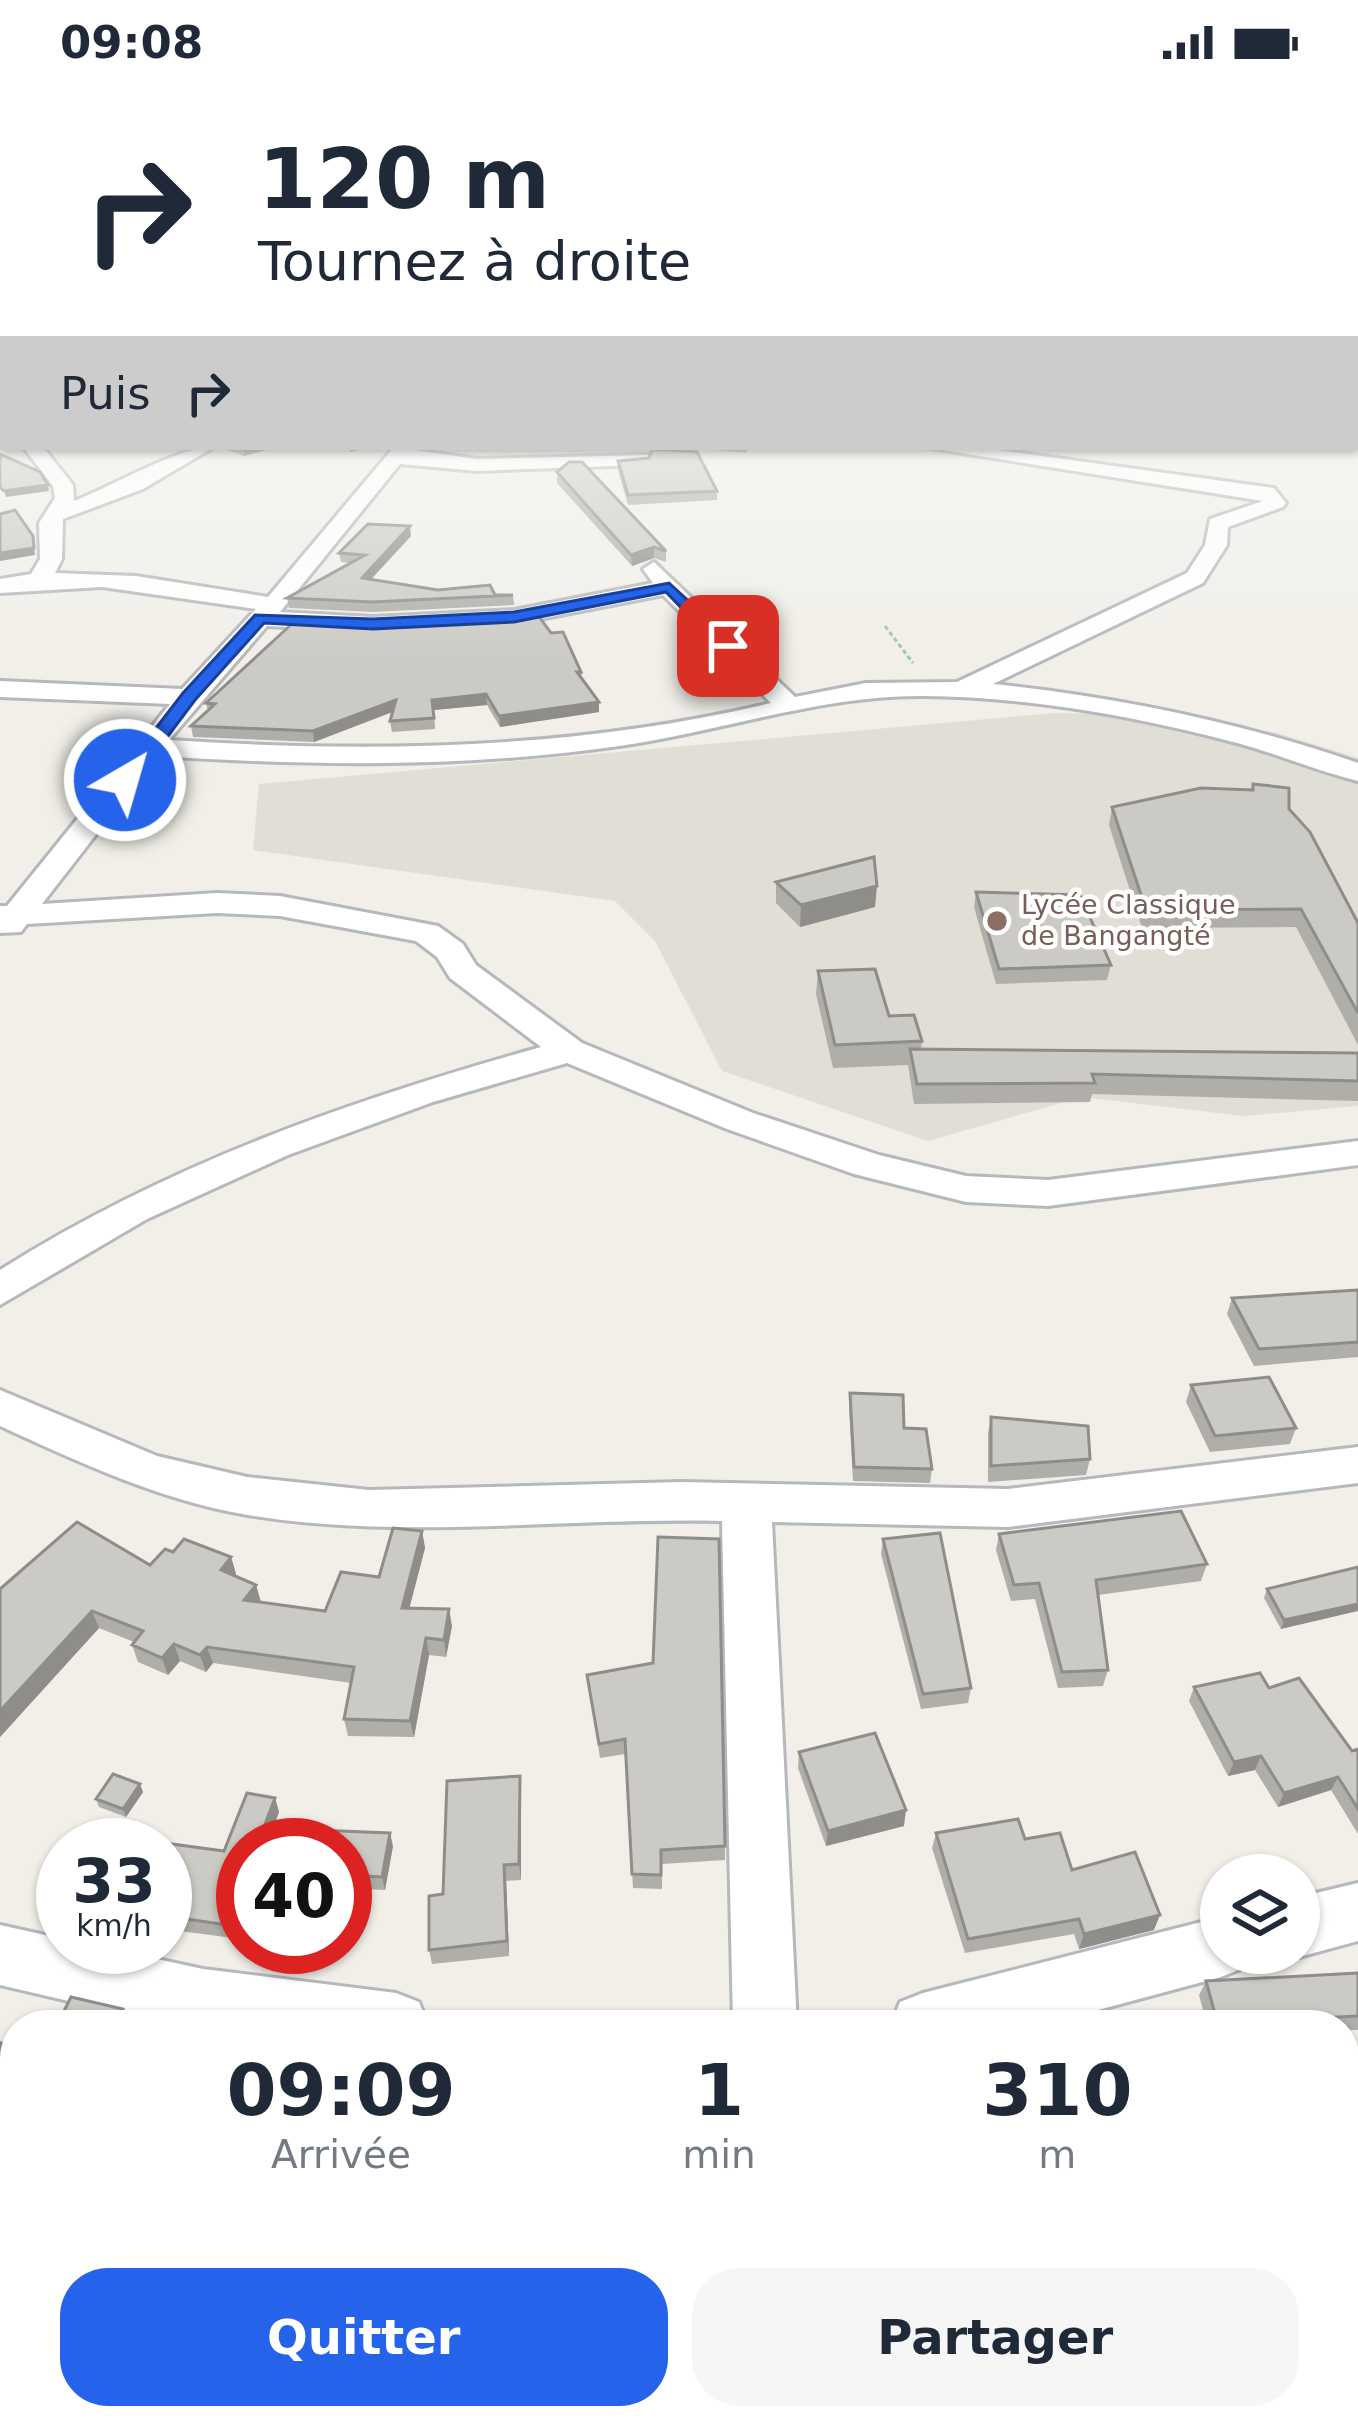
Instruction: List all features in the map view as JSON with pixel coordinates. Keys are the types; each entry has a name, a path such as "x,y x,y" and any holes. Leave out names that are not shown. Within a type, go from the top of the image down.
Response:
{"street":[{"path":"57,514 136,485 199,450"},
{"path":"956,450 1267,492 1276,503 1217,524 1216,545 1196,578 962,689"},
{"path":"6,921 189,697 267,612 399,452 477,465 641,460"},
{"path":"31,454 63,485 65,498 50,523 51,559 40,579"},
{"path":"0,586 40,579 128,583 267,612 373,624 514,617 662,578 790,707"},
{"path":"152,747 368,758 477,754 621,736 868,690 928,686 1125,712 1283,747 1358,773"},
{"path":"0,689 189,697"},
{"path":"6,921 218,903 280,905 427,933 451,951 462,971 569,1052 669,1096 804,1143 966,1190 1048,1193 1358,1154"},
{"path":"0,1290 56,1251 297,1134 569,1052"},
{"path":"0,1407 147,1472 247,1496 369,1509 1063,1506 1358,1465"},
{"path":"747,1504 747,1632 764,2010"},
{"path":"1320,1922 1358,1912"},
{"path":"980,2010 1200,1952"},
{"path":"0,1955 203,2001 275,2010"}],"path":[{"path":"885,626 928,686"}],"shaded area":[{"name":"Lycée Classique de Bangangté","path":"1055,713 1165,715 1277,733 1358,758 1358,1106 1243,1116 1082,1097 928,1141 722,1071 655,941 615,901 253,850 259,784"}],"building":[{"path":"652,450 697,452 717,491 628,495 618,461 649,458"},
{"path":"0,454 40,472 48,485 4,491"},
{"path":"569,462 582,462 666,551 654,547 631,555 557,472"},
{"path":"15,510 33,536 34,548 0,553 0,514"},
{"path":"368,524 410,526 362,578 438,590 490,585 495,595 513,595 372,602 287,598 365,555 339,553"},
{"path":"537,614 551,633 563,632 581,672 577,672 599,702 499,716 486,694 432,700 434,718 390,721 396,700 313,731 191,726 215,704 206,703 294,622 372,626"},
{"path":"1253,784 1289,788 1289,809 1310,832 1358,923 1358,1013 1301,909 1146,910 1112,807 1201,788 1253,790"},
{"path":"874,857 877,886 801,905 776,882"},
{"path":"976,892 1080,895 1111,965 999,969"},
{"path":"875,969 889,1016 914,1015 922,1041 835,1045 818,971"},
{"path":"910,1049 1358,1053 1358,1081 1092,1074 1095,1083 917,1084"},
{"path":"1358,1290 1358,1342 1259,1349 1232,1298"},
{"path":"1269,1377 1296,1428 1215,1436 1191,1385"},
{"path":"850,1393 903,1395 904,1428 926,1429 932,1469 854,1467"},
{"path":"991,1417 1088,1426 1090,1459 991,1466"},
{"path":"1181,1511 1207,1564 1096,1580 1108,1670 1062,1672 1039,1583 1014,1585 999,1534"},
{"path":"77,1522 150,1565 165,1549 173,1552 184,1539 231,1557 221,1570 256,1585 244,1600 325,1611 341,1572 379,1577 393,1528 422,1531 402,1608 449,1609 444,1640 426,1638 410,1721 344,1719 354,1667 207,1647 200,1655 174,1644 162,1658 132,1645 143,1631 92,1611 0,1711 0,1589"},
{"path":"940,1533 971,1688 923,1694 883,1539"},
{"path":"658,1537 719,1539 725,1846 661,1850 661,1875 632,1874 625,1739 599,1744 587,1675 653,1663"},
{"path":"1358,1567 1358,1604 1284,1620 1267,1589"},
{"path":"1260,1673 1269,1688 1299,1678 1352,1751 1358,1749 1358,1809 1338,1777 1284,1793 1261,1756 1234,1762 1194,1687"},
{"path":"875,1733 906,1810 828,1831 799,1752"},
{"path":"113,1774 140,1784 123,1809 96,1799"},
{"path":"520,1776 519,1864 504,1865 507,1941 429,1950 429,1896 443,1894 447,1781"},
{"path":"247,1793 275,1798 267,1818 237,1818"},
{"path":"1018,1819 1025,1839 1060,1833 1072,1870 1135,1852 1160,1915 1084,1934 1079,1919 968,1939 936,1833"},
{"path":"372,1832 390,1833 382,1877 372,1876"},
{"path":"192,1847 216,1850 216,1923 192,1920"},
{"path":"1358,1973 1358,2010 1214,2010 1206,1981"},
{"path":"71,1997 123,2009 123,2010 64,2010"}],"place":[{"name":"Lycée Classique de Bangangté","path":"997,921"}],"route":[{"path":"125,780 189,697 260,619 373,624 514,617 669,587 728,646"}]}
